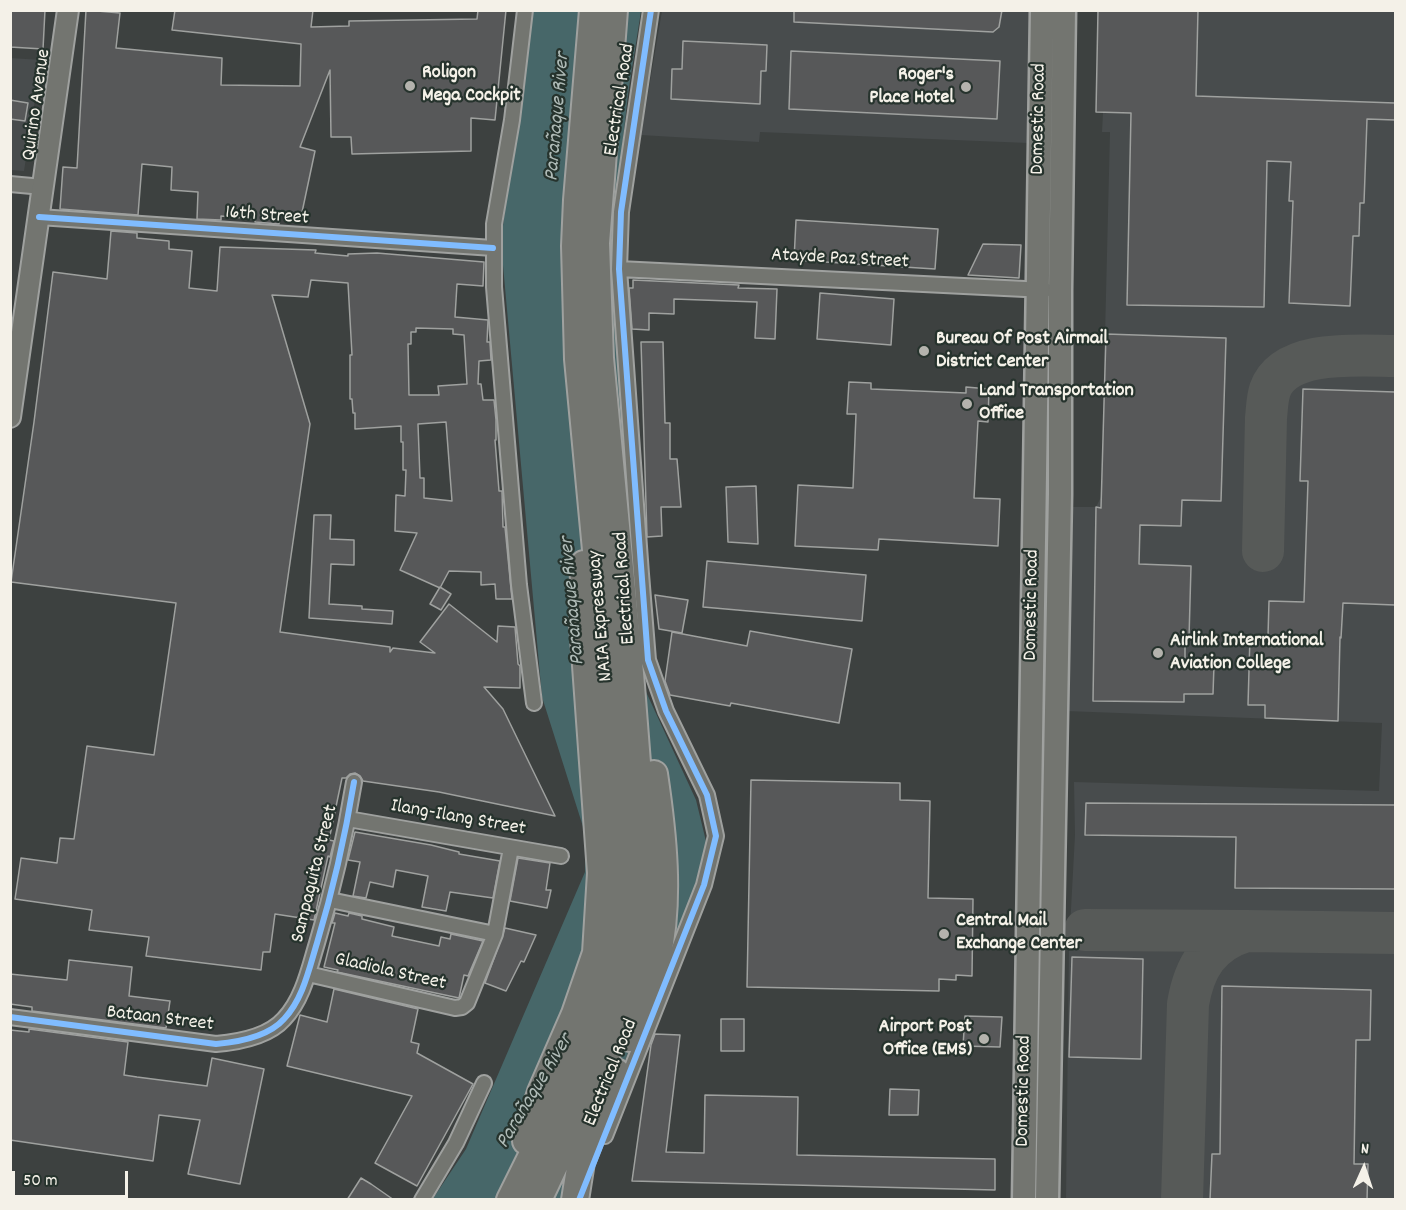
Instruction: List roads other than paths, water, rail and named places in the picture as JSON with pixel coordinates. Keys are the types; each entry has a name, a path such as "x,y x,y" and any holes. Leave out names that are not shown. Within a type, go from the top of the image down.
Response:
{"highway":[{"name":"NAIA Expressway","path":"510,1200 589,1035 610,974 619,922 621,856 592,493 578,359 575,246 592,10"},
{"name":"NAIA Expressway","path":"538,1200 609,1046 632,980 644,923 644,853 630,673 600,358 596,243 614,10"},
{"path":"520,1200 522,1153 541,1092 575,1014 596,953 601,873 583,624 582,579 592,493"},
{"path":"577,1200 581,1162 648,992 658,957 660,938 664,881 660,816 648,742 630,673"}],"main road":[{"name":"Quirino Avenue","path":"11,406 68,10"},
{"name":"Domestic Road","path":"1042,10 1049,290 1060,494 1047,1200"},
{"name":"Domestic Road","path":"1024,1200 1049,290 1064,10"}],"street":[{"path":"525,10 513,120 494,224 493,248 495,299 519,585 534,703"},
{"name":"Electrical Road","path":"577,1200 704,885 716,836 707,795 666,711 648,660 619,269 621,212 651,10"},
{"path":"10,184 43,187"},
{"name":"16th Street","path":"39,217 493,248"},
{"name":"Atayde Paz Street","path":"619,269 1049,290"},
{"name":"Sampaguita Street","path":"308,974 330,900 354,782"},
{"name":"Ilang-Ilang Street","path":"348,819 561,856"},
{"path":"330,900 495,934 511,848"},
{"name":"Gladiola Street","path":"308,974 456,1008 462,1007 467,1003 495,934"},
{"name":"Bataan Street","path":"10,1017 216,1044 237,1042 262,1033 283,1020 298,999 308,974"},
{"path":"422,1200 456,1143 484,1083"}],"water":[{"name":"Parañaque River","path":"528,11 641,11 628,94 611,250 624,448 634,550 641,681 696,800 712,866 632,1043 570,1199 432,1200 466,1149 585,872 585,833 542,697 501,243"}],"place":[{"name":"Roligon Mega Cockpit","path":"410,86"},
{"name":"Roger's Place Hotel","path":"966,87"},
{"name":"Bureau Of Post Airmail District Center","path":"924,351"},
{"name":"Land Transportation Office","path":"967,404"},
{"name":"Airlink International Aviation College","path":"1158,653"},
{"name":"Central Mail Exchange Center","path":"944,934"},
{"name":"Airport Post Office (EMS)","path":"984,1039"}]}
